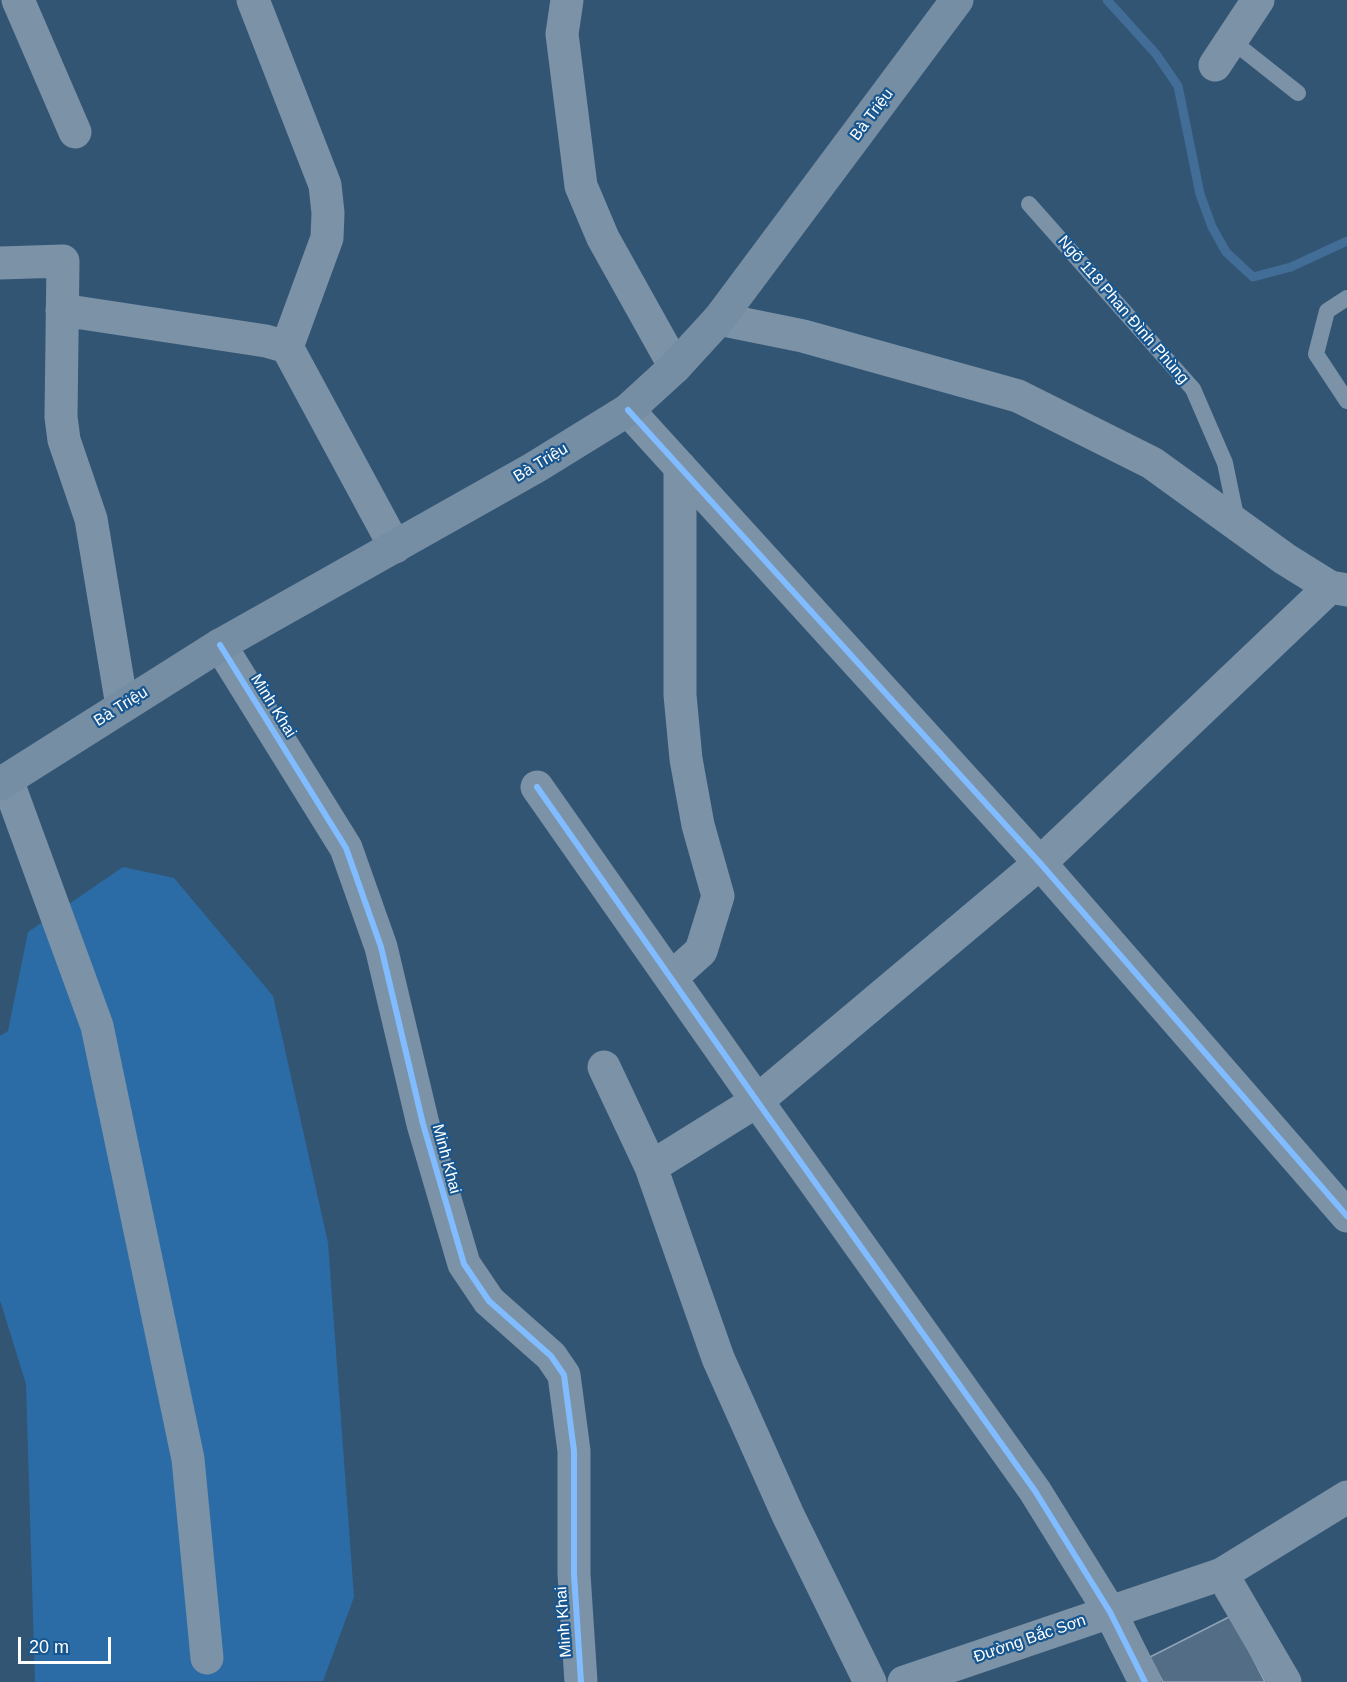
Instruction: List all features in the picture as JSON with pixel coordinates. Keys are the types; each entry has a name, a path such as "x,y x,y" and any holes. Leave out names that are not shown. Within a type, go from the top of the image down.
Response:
{"main road":[{"name":"Bà Triệu","path":"4,782 220,645 534,468 628,410 675,367 719,319 957,0"}],"street":[{"path":"18,0 75,132"},
{"path":"253,0 325,185 328,213 327,238 287,347"},
{"path":"567,0 562,34 581,186 603,238 675,367"},
{"path":"1223,53 1258,0"},
{"path":"0,262 63,261 61,417 64,440 91,519 122,706"},
{"path":"62,310 267,341 287,347 395,547"},
{"path":"651,1167 756,1101 1040,863 1338,588 1238,525 1152,463 1018,396 803,336 719,319"},
{"path":"628,410 1040,863 1347,1216"},
{"path":"671,978 701,951 718,896 698,825 686,759 680,695 680,467"},
{"name":"Minh Khai","path":"220,645 346,848 381,947 423,1124 464,1264 489,1301 551,1356 564,1375 574,1451 574,1574 582,1682"},
{"path":"4,782 97,1026 188,1459 207,1658"},
{"path":"537,787 756,1101 1035,1491 1110,1612 1145,1682"},
{"path":"603,1067 651,1167 718,1358 789,1515 870,1682"},
{"name":"Đường Bắc Sơn","path":"904,1682 1222,1574 1347,1497"},
{"path":"1222,1574 1285,1682"}],"lane":[{"path":"1223,53 1298,93"},
{"name":"Ngõ 118 Phan Đình Phùng","path":"1029,204 1193,389 1225,463 1238,525"},
{"path":"1347,298 1327,311 1316,354 1347,400"}],"shaded area":[{"path":"123,867 174,878 273,996 328,1243 354,1597 323,1681 35,1682 26,1384 0,1300 0,1036 8,1031 28,932"}],"building":[{"path":"1231,1616 1265,1682 1163,1682 1150,1657"}],"waterway":[{"path":"1107,0 1156,54 1178,86 1200,194 1212,227 1226,252 1253,277 1291,267 1347,241"}],"cycle path":[{"path":"628,410 1040,863 1347,1216"},
{"path":"220,645 346,848 381,947 423,1124 464,1264 489,1301 551,1356 564,1375 574,1451 574,1574 581,1682"},
{"path":"537,787 1035,1491 1110,1612 1145,1682"}]}
